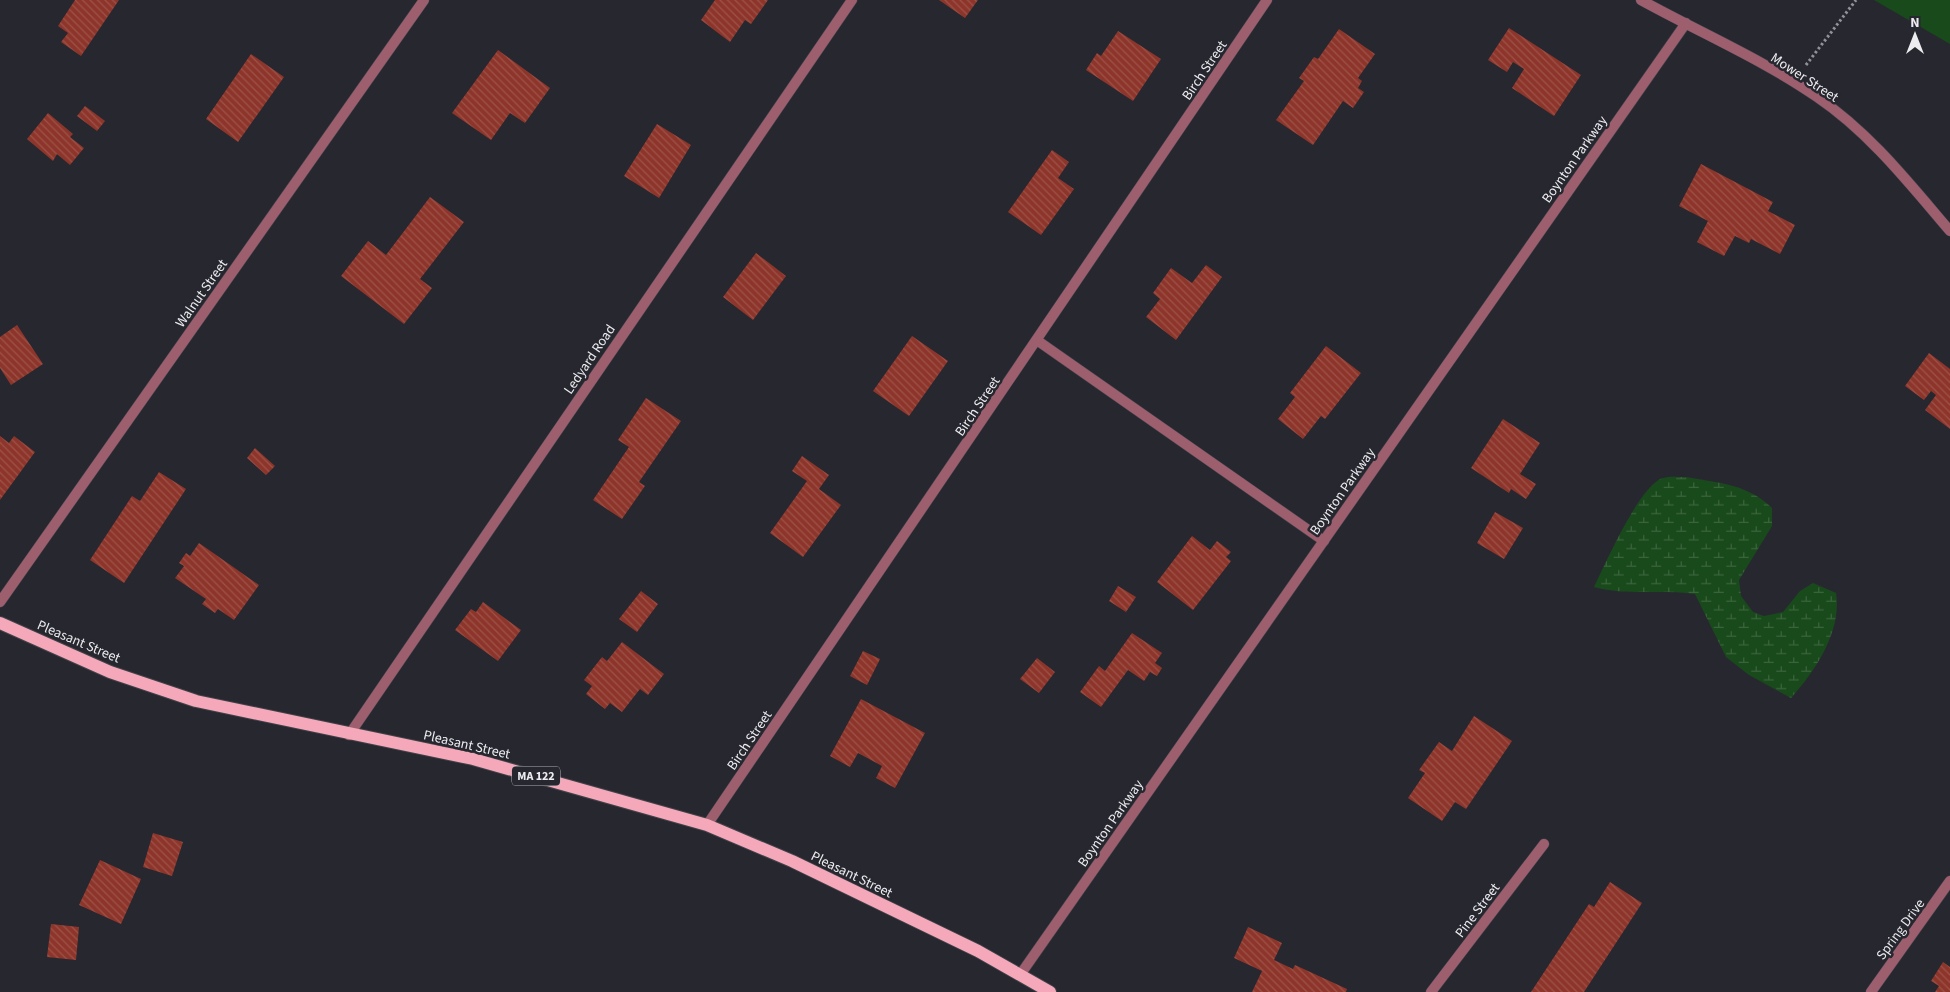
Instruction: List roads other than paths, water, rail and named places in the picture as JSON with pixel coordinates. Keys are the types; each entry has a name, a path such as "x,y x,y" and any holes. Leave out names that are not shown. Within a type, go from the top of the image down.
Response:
{"main road":[{"name":"Pleasant Street","path":"0,623 110,672 196,702 473,759 708,825 854,891 978,951 1050,992"}],"street":[{"name":"Walnut Street","path":"0,602 424,0"},
{"name":"Ledyard Road","path":"349,734 852,0"},
{"name":"Birch Street","path":"708,825 1038,341 1267,0"},
{"name":"Mower Street","path":"1641,0 1686,23 1817,97 1879,148 1950,231"},
{"name":"Boynton Parkway","path":"1020,975 1686,23"},
{"path":"1038,341 1324,542"},
{"name":"Pine Street","path":"1432,992 1544,844"},
{"name":"Spring Drive","path":"1871,992 1950,881"}]}
